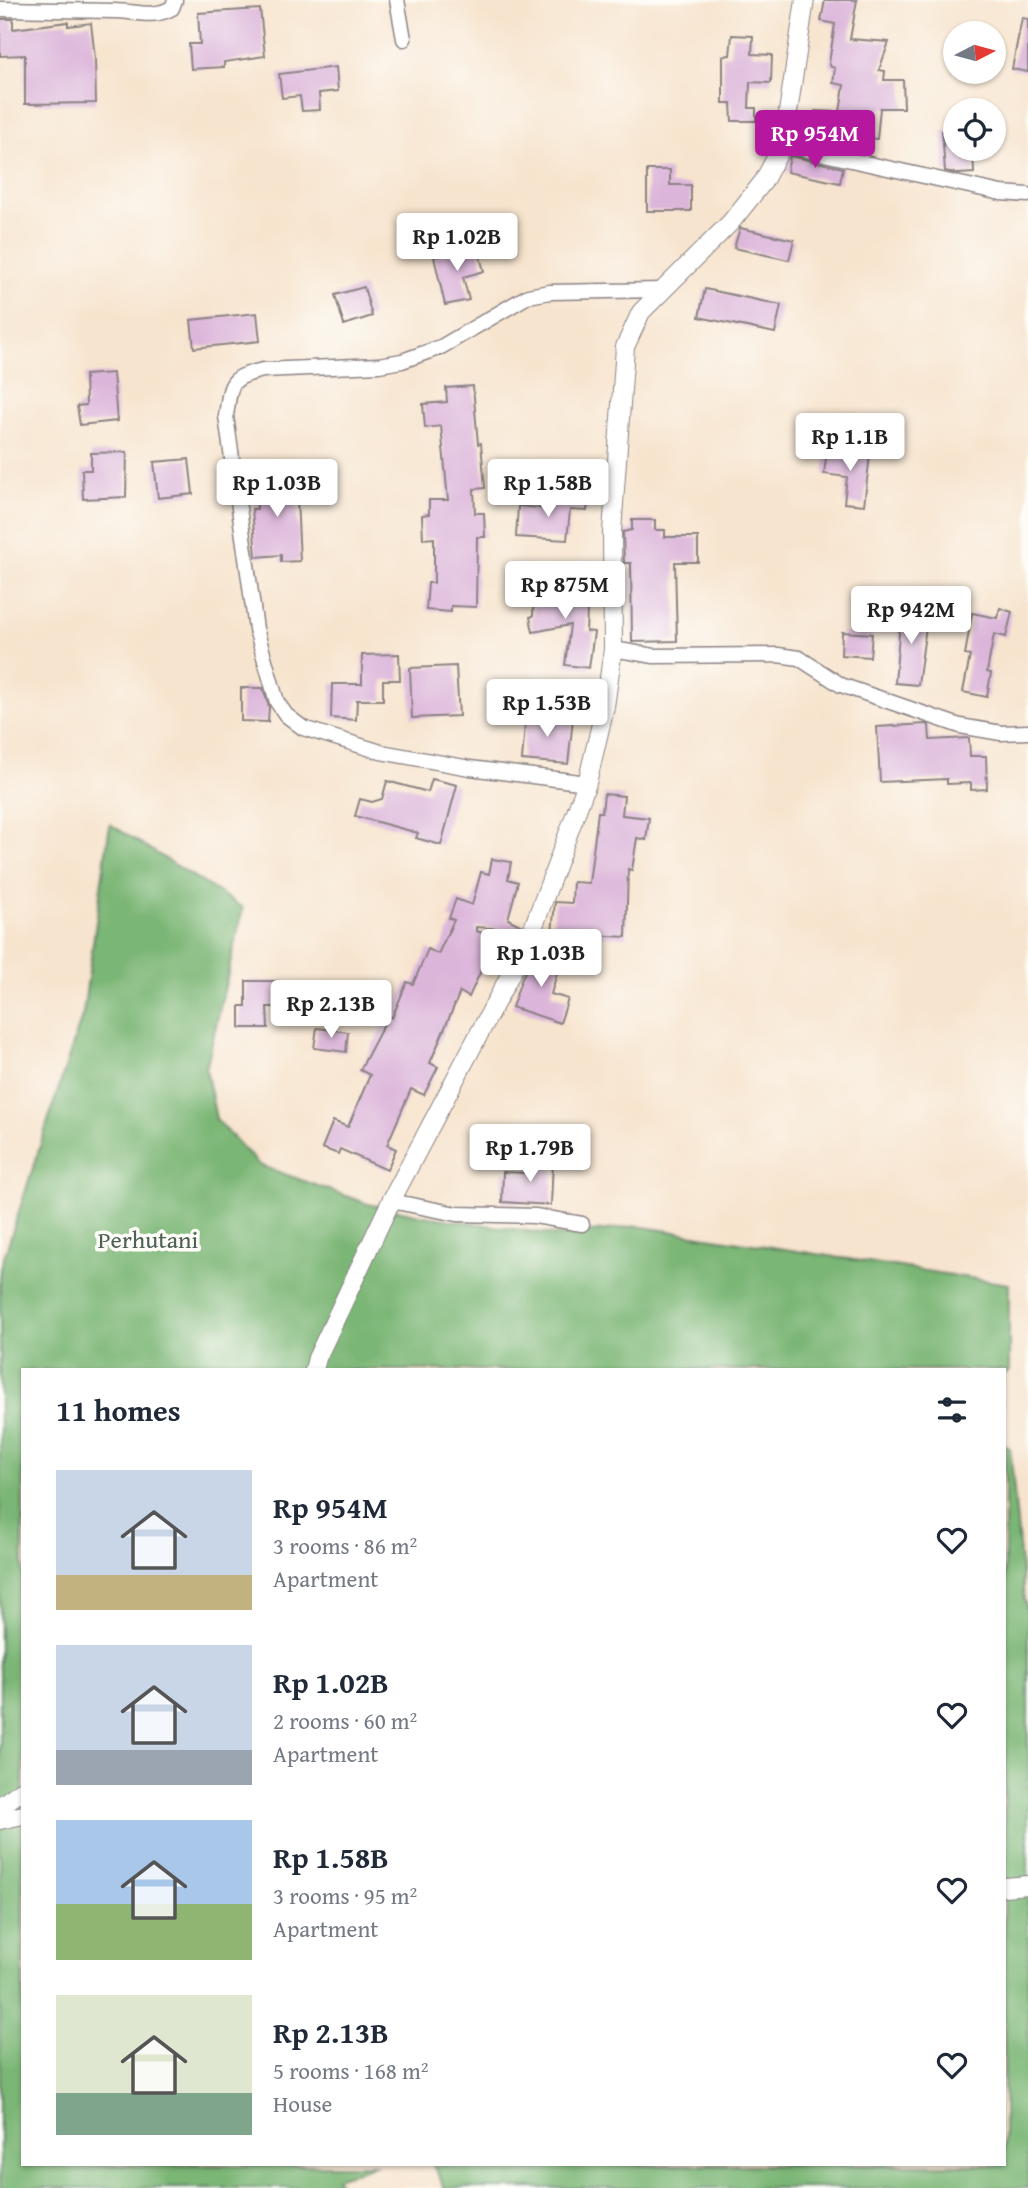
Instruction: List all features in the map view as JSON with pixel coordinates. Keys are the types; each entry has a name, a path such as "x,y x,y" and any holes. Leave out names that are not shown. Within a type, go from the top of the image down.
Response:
{"street":[{"path":"0,9 117,11 147,15 165,12 172,8 175,0"},
{"path":"397,0 404,40"},
{"path":"314,1368 391,1201 529,939 587,783 605,706 613,649 612,532 625,347 641,312 732,222 763,182 783,145 804,0"},
{"path":"783,145 1001,193 1028,195"},
{"path":"587,783 470,768 382,752 303,728 286,715 277,702 256,629 226,416 229,394 236,379 244,374 263,370 402,362 441,347 527,296 550,292 663,290"},
{"path":"613,649 654,656 769,655 799,658 841,685 949,722 1001,733 1028,732"},
{"path":"391,1201 457,1214 535,1216 582,1224"},
{"path":"0,1805 21,1791"},
{"path":"0,1820 21,1815"},
{"path":"1006,1887 1028,1885"}],"green space":[{"name":"Perhutani","path":"110,824 243,908 206,1069 216,1119 259,1165 368,1204 430,1217 561,1236 637,1226 1009,1284 1009,1371 1006,1373 1006,1368 21,1368 21,2166 374,2166 336,2178 344,2188 0,2188 0,1270 83,1013"},
{"path":"1006,1446 1010,1448 1024,1599 1028,1613 1028,2188 445,2188 434,2166 1006,2166"}],"building":[{"path":"825,0 857,0 850,39 889,42 879,70 885,71 884,80 903,80 904,108 880,108 877,139 866,138 865,148 847,146 846,149 813,142 815,111 840,112 844,85 833,83 835,68 829,63 835,24 821,21"},
{"path":"260,9 265,56 224,62 224,67 191,69 189,44 200,44 198,13"},
{"path":"1022,18 1028,19 1028,72 1012,69"},
{"path":"0,19 13,19 13,29 68,22 68,26 91,23 96,103 25,104 25,55 0,56"},
{"path":"732,35 753,36 752,54 772,55 771,83 750,82 749,108 756,108 756,121 732,121 731,103 723,103 723,56 730,55"},
{"path":"336,67 338,91 319,93 320,110 302,111 300,96 282,98 279,74"},
{"path":"790,156 843,168 840,183 787,172"},
{"path":"944,161 974,161 974,173 945,171"},
{"path":"647,170 670,170 670,185 691,185 691,211 647,211"},
{"path":"740,228 794,240 789,260 734,248"},
{"path":"477,246 484,271 463,277 469,300 445,305 434,257"},
{"path":"364,287 372,316 344,325 335,295"},
{"path":"705,289 781,305 775,333 699,317"},
{"path":"257,313 260,341 194,348 191,320"},
{"path":"113,373 117,421 80,425 77,406 86,405 85,375"},
{"path":"473,386 485,488 474,489 475,513 484,513 485,537 477,537 476,607 451,606 451,612 426,610 428,583 434,583 434,538 423,539 422,515 429,514 429,500 448,500 441,426 425,428 423,404 447,402 446,388"},
{"path":"827,450 870,455 864,505 844,503 847,477 824,474"},
{"path":"127,452 126,497 83,499 82,470 91,470 91,453"},
{"path":"189,459 193,494 158,498 154,462"},
{"path":"299,477 297,499 300,561 281,562 281,555 256,557 252,509 257,509 257,478"},
{"path":"552,497 588,499 587,511 570,510 567,540 516,537 518,506 552,509"},
{"path":"632,520 655,520 655,530 665,530 665,537 698,537 698,562 675,562 677,641 632,642 631,563 624,563 623,532 632,530"},
{"path":"534,589 588,592 586,631 594,632 589,668 565,665 570,625 533,632 530,617 533,616"},
{"path":"1000,608 1012,612 1006,637 994,634 987,672 991,673 987,697 963,692 970,656 965,655 972,613 997,618"},
{"path":"901,609 928,612 918,685 895,683"},
{"path":"842,632 872,634 870,657 841,655"},
{"path":"399,654 400,680 383,680 383,700 357,700 356,720 331,718 332,684 362,684 362,655"},
{"path":"456,666 459,716 412,718 410,668"},
{"path":"241,688 263,688 269,707 268,722 241,721"},
{"path":"526,712 573,719 568,764 522,760"},
{"path":"929,725 930,740 969,738 970,756 986,756 987,789 971,790 971,783 947,784 947,779 880,782 877,727"},
{"path":"432,779 457,785 441,845 416,838 418,833 355,816 360,799 372,802 382,799 387,781 428,792"},
{"path":"604,794 624,796 622,815 649,818 646,840 637,838 632,870 628,869 626,937 552,933 555,902 572,903 573,882 589,883 598,812 602,812"},
{"path":"492,859 511,862 508,879 518,882 508,919 522,926 520,930 476,927 476,931 496,937 469,997 460,992 430,1063 438,1067 424,1095 411,1089 387,1145 396,1149 387,1170 340,1149 338,1154 322,1148 333,1121 348,1127 370,1075 360,1070 388,1016 392,1018 407,982 413,984 428,949 438,954 454,920 449,918 456,899 472,905 481,872 489,874"},
{"path":"536,951 561,959 551,994 568,999 560,1023 512,1007 522,978"},
{"path":"246,981 278,981 278,1007 267,1007 268,1028 240,1028 240,1006 246,1006"},
{"path":"317,1028 348,1032 346,1052 314,1048"},
{"path":"527,1159 553,1160 551,1205 502,1202 503,1172 526,1173"}]}
